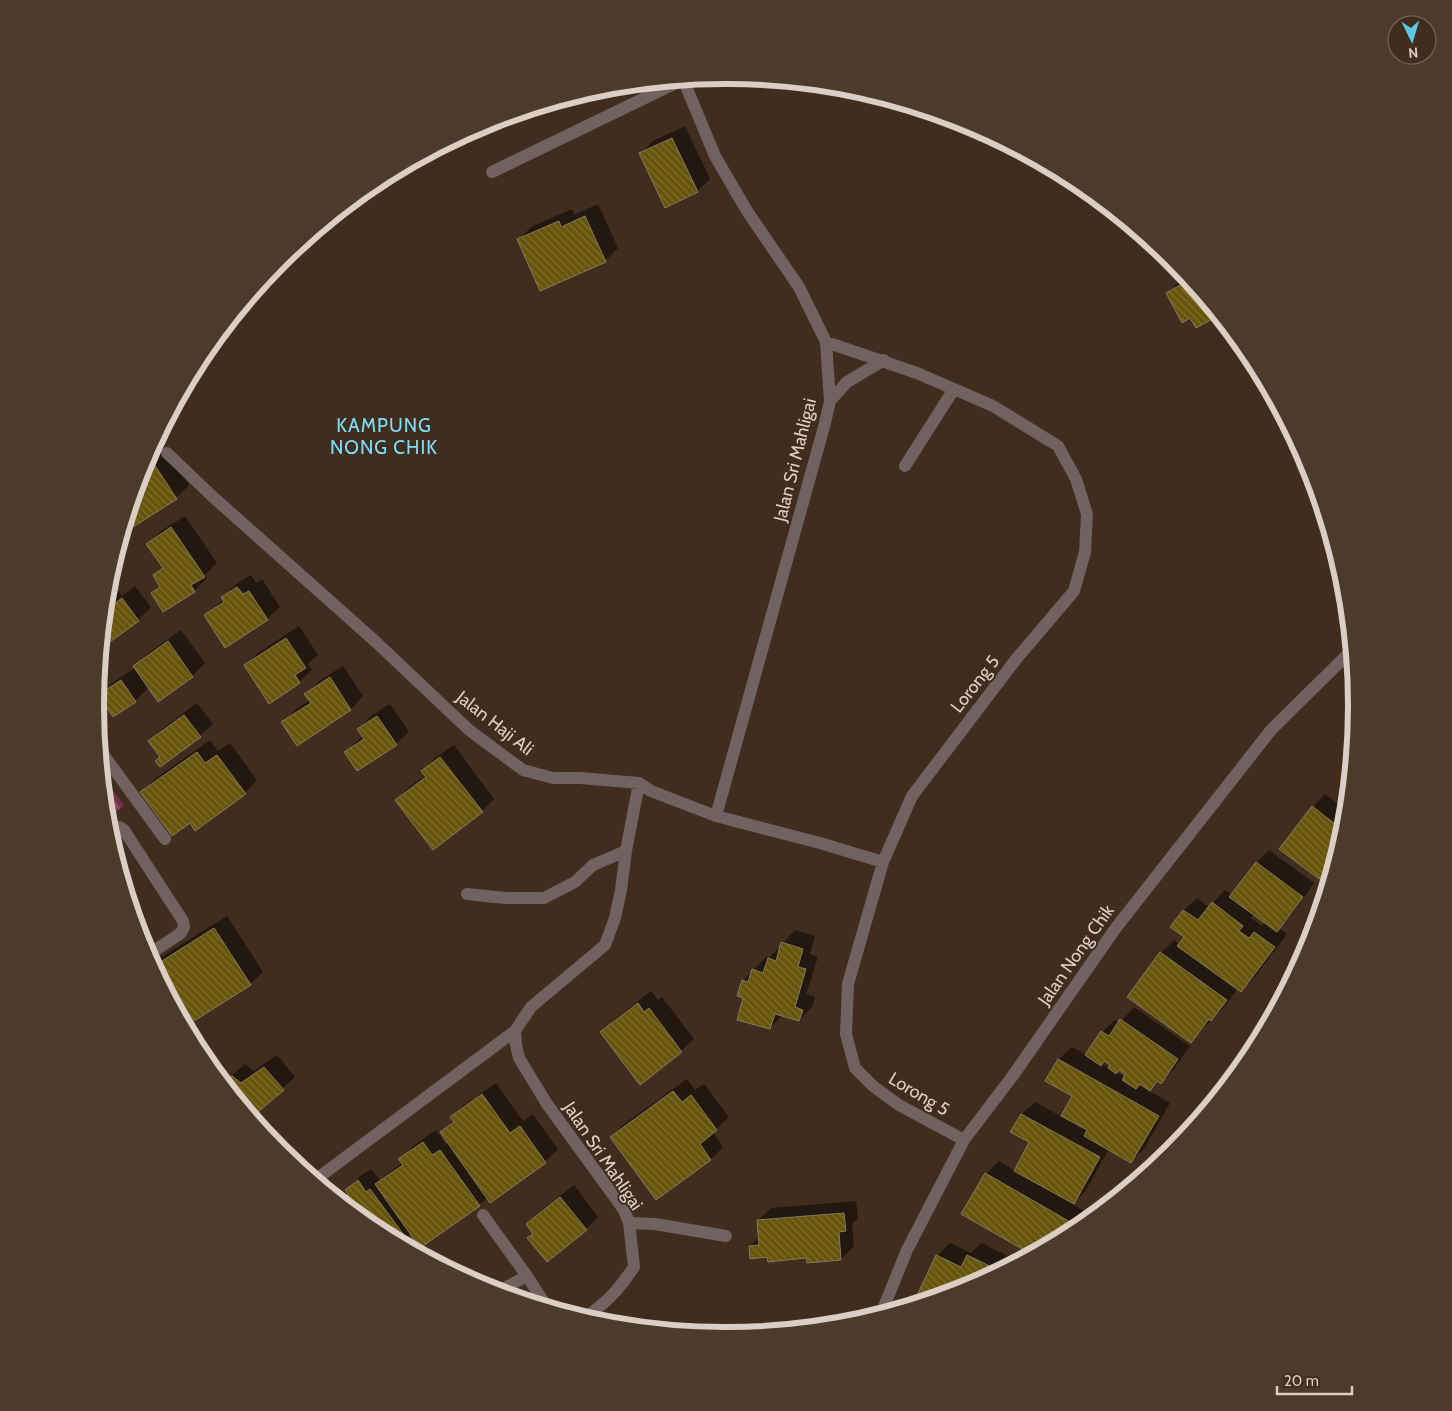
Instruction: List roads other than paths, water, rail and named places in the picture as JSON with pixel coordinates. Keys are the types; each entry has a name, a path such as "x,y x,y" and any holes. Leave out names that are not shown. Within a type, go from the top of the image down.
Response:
{"street":[{"name":"Jalan Sri Mahligai","path":"685,85 715,156 747,211 799,287 826,342 830,401 716,816"},
{"path":"492,172 667,87"},
{"name":"Lorong 5","path":"826,342 884,360 993,406 1058,446 1076,479 1087,514 1086,552 1074,590 1017,658 912,796 884,862 848,984 846,1034 855,1068 873,1086 899,1105 964,1140"},
{"path":"830,401 847,382 884,360"},
{"path":"905,466 954,389"},
{"name":"Jalan Haji Ali","path":"167,453 219,503 376,642 469,730 523,770 553,778 580,778 639,783 651,792 716,816 884,862"},
{"name":"Jalan Nong Chik","path":"884,1307 907,1250 964,1140 1014,1074 1121,921 1272,730 1345,657"},
{"path":"107,760 165,839"},
{"path":"320,1177 516,1030 532,1007 605,945 615,918 622,890 626,851 639,783"},
{"path":"116,828 119,827 124,830 183,921 184,927 181,933 155,950"},
{"path":"467,894 505,898 544,898 575,882 592,865 626,851"},
{"name":"Jalan Sri Mahligai","path":"516,1030 516,1045 519,1058 547,1104 624,1210 629,1223 634,1267 620,1287 602,1306 593,1312"},
{"path":"483,1215 541,1299"},
{"path":"629,1223 655,1224 726,1236"},
{"path":"506,1287 526,1276"}],"district":[{"name":"KAMPUNG NONG CHIK","path":"384,436"}]}
